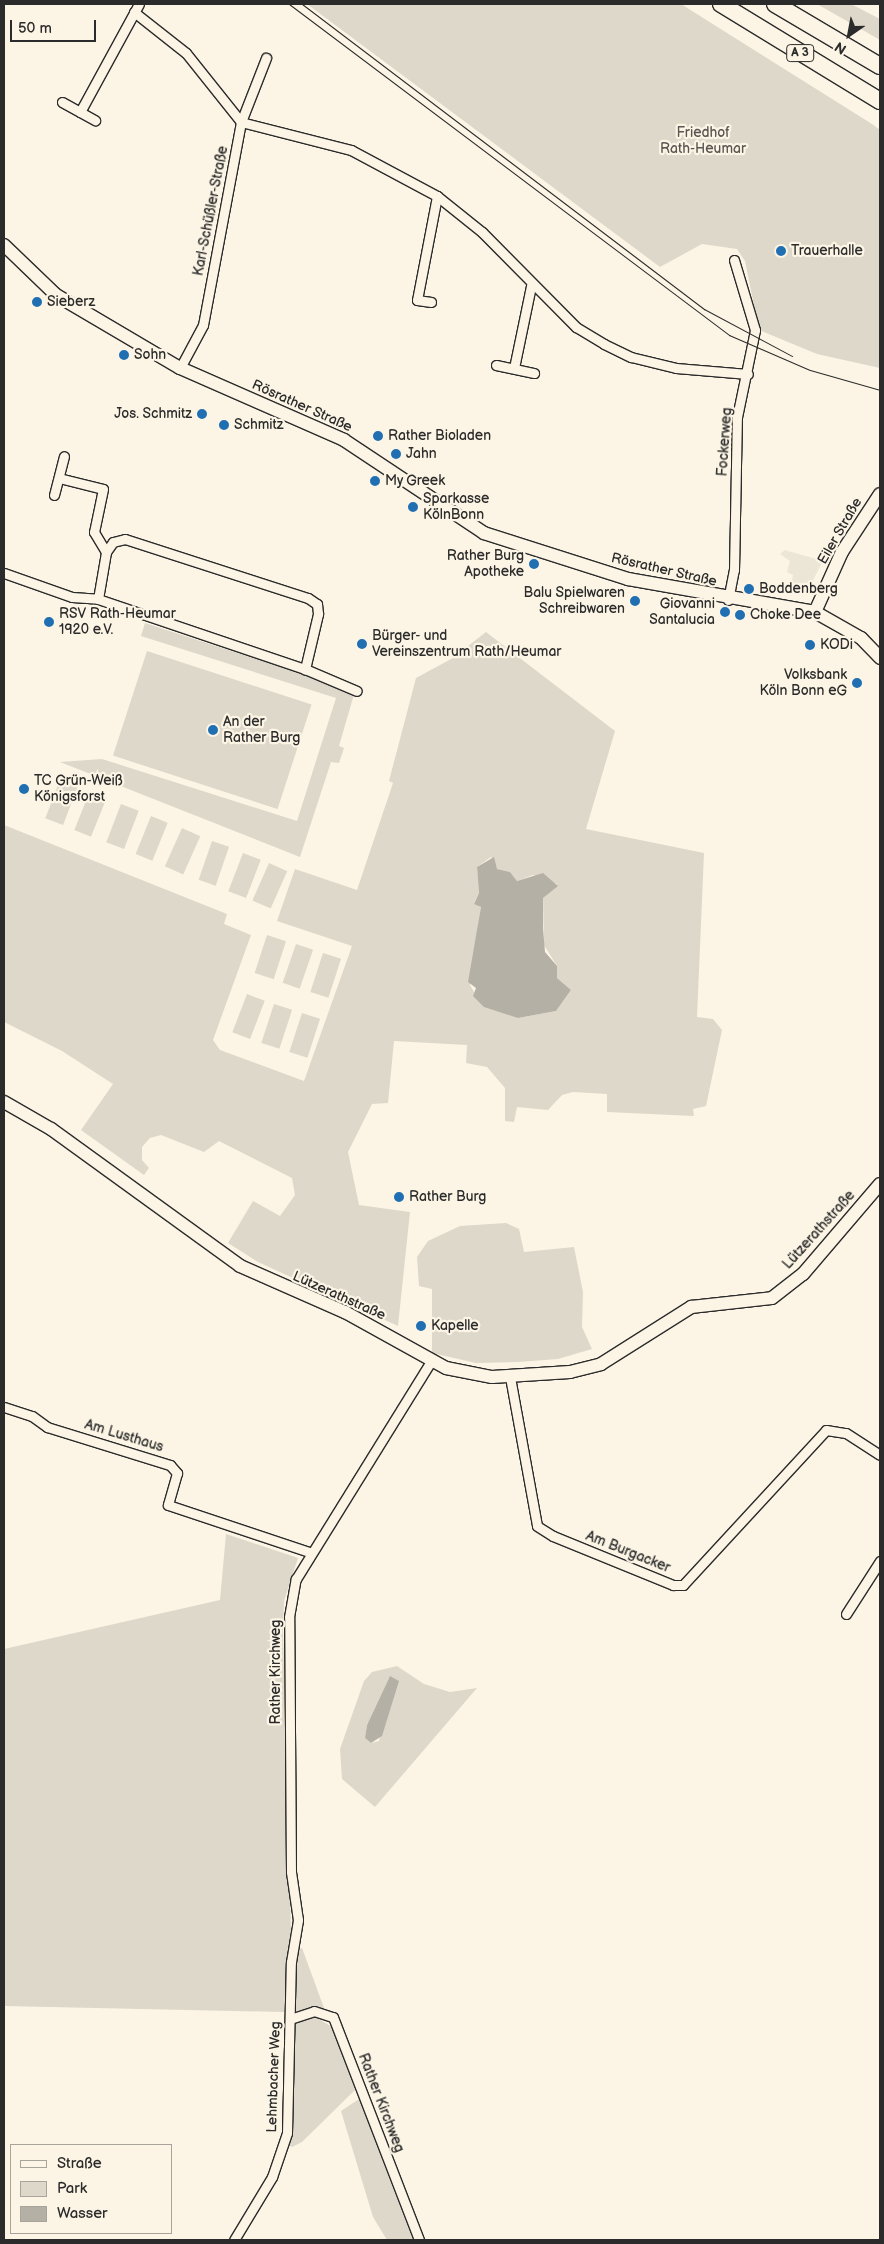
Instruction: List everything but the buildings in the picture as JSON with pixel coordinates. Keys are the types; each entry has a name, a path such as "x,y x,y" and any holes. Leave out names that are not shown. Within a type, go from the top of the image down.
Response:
{"highway":[{"name":"A 3","path":"721,4 880,101"},
{"name":"A 3","path":"775,4 880,66"}],"main road":[{"name":"Rösrather Straße","path":"4,245 56,295 180,368 344,440 452,515 507,543 628,579 728,600 815,612 861,638 880,658"},
{"name":"Eiler Straße","path":"815,612 842,552 880,494"},
{"name":"Lützerathstraße","path":"4,1102 50,1129 240,1266 345,1312 432,1360 460,1372 510,1377 570,1372 601,1364 667,1320 707,1302 757,1303 772,1298 802,1274 880,1184"}],"street":[{"path":"80,112 136,8 186,53 241,122 351,150 437,196 482,232 531,286 576,327 631,357 676,368 748,374"},
{"name":"Karl-Schüßler-Straße","path":"180,368 203,325 241,122 266,58"},
{"path":"62,102 95,120"},
{"path":"431,302 417,300 437,196"},
{"name":"Fockerweg","path":"728,600 734,570 737,417 748,374 755,330 734,260"},
{"path":"514,368 531,286"},
{"path":"496,365 534,373"},
{"path":"54,495 64,456"},
{"path":"59,478 103,489 94,532 106,552"},
{"path":"98,599 106,552 113,542 125,539 308,598 317,604 318,614 305,669"},
{"path":"4,573 72,597 98,599 305,669 357,691"},
{"name":"Rather Kirchweg","path":"291,1962 298,1920 291,1872 289,1617 296,1578 309,1552 432,1360"},
{"name":"Am Burgacker","path":"510,1377 537,1526 553,1536 673,1584 683,1585 826,1430 846,1433 880,1455"},
{"name":"Am Lusthaus","path":"4,1407 32,1416 46,1427 170,1465 177,1473 168,1505 309,1552"},
{"path":"846,1614 880,1561"},
{"name":"Lehmbacher Weg","path":"234,2240 272,2177 286,2142 291,1962"},
{"name":"Rather Kirchweg","path":"290,2018 314,2011 333,2017 418,2240"}],"shaded area":[{"path":"785,550 823,561 805,595 791,586 793,575 787,572 790,561 780,554"}],"green space":[{"name":"Friedhof Rath-Heumar","path":"307,4 681,4 872,124 880,130 880,368 817,354 759,330 745,261 737,249 702,244 660,267"},
{"path":"817,4 851,4 880,19 880,40"},
{"path":"145,623 355,691 339,746 344,748 339,763 331,762 300,857 60,762 102,759 297,821 336,698 141,636"},
{"path":"486,632 615,731 586,829 704,853 697,1017 713,1019 722,1030 706,1106 693,1109 694,1116 607,1112 607,1094 573,1092 562,1095 548,1110 517,1107 514,1122 505,1121 505,1088 487,1067 466,1063 467,1045 394,1041 388,1103 372,1104 348,1152 359,1205 410,1212 398,1326 258,1262 228,1243 253,1201 280,1216 295,1195 292,1178 219,1141 204,1152 161,1135 150,1138 142,1147 142,1160 149,1168 144,1175 81,1130 113,1084 62,1051 4,1022 4,825 227,914 224,924 251,935 213,1040 220,1050 304,1081 352,946 277,921 295,869 357,890 393,783 389,781 416,678 453,658","holes":["491,857 497,869 510,872 517,881 533,875 557,884 543,898 544,945 557,966 557,978 571,990 556,1011 518,1018 480,1002 470,985 481,907 474,903 479,893 477,867"]},
{"name":"An der Rather Burg","path":"147,651 312,704 278,809 113,756"},
{"path":"60,780 78,787 63,825 45,818"},
{"path":"90,791 107,798 91,837 74,830"},
{"path":"121,804 139,811 124,849 106,842"},
{"path":"151,816 168,823 152,861 136,854"},
{"path":"182,828 200,836 183,875 165,866"},
{"path":"212,841 229,847 216,886 199,880"},
{"path":"243,853 261,860 246,898 228,891"},
{"path":"269,863 287,871 271,909 252,900"},
{"path":"267,935 286,941 274,979 255,973"},
{"path":"296,944 313,950 300,989 283,983"},
{"path":"323,953 341,959 328,998 310,992"},
{"path":"247,994 265,1001 250,1039 232,1032"},
{"path":"274,1004 292,1010 279,1049 261,1043"},
{"path":"302,1013 320,1019 307,1058 289,1052"},
{"path":"506,1223 519,1229 524,1252 574,1247 583,1292 582,1327 592,1349 558,1359 518,1362 476,1363 432,1353 432,1289 419,1286 417,1257 428,1241 460,1226"},
{"path":"226,1534 298,1558 284,1601 283,1631 291,1932 285,2012 4,2006 4,1649 220,1600"},
{"path":"397,1666 424,1684 450,1692 477,1688 375,1807 342,1779 340,1749 364,1681 372,1672","holes":["390,1676 379,1741 371,1743 365,1738 367,1725"]},
{"path":"302,1948 324,2008 294,2011 295,1952"},
{"path":"312,2015 332,2027 355,2090 302,2142 292,2147 288,2145 293,2031 298,2021"},
{"path":"359,2099 413,2240 387,2240 373,2217 341,2111"}],"water":[{"path":"494,857 497,869 510,872 517,881 543,873 558,886 543,898 545,952 557,966 557,978 571,990 556,1011 518,1018 484,1007 473,996 476,988 468,982 481,907 474,904 479,893 477,867"},
{"path":"390,1676 399,1681 382,1736 371,1743 365,1738 367,1725"}],"tram line":[{"path":"289,4 729,335 810,370 880,390"},
{"path":"302,4 704,309 792,356"}],"place":[{"name":"Trauerhalle","path":"781,251"},
{"name":"Sieberz","path":"37,302"},
{"name":"Sohn","path":"124,355"},
{"name":"Jos. Schmitz","path":"202,414"},
{"name":"Schmitz","path":"224,425"},
{"name":"Rather Bioladen","path":"378,436"},
{"name":"Jahn","path":"396,454"},
{"name":"My Greek","path":"375,481"},
{"name":"Sparkasse KölnBonn","path":"413,507"},
{"name":"Rather Burg Apotheke","path":"534,564"},
{"name":"Boddenberg","path":"749,589"},
{"name":"Balu Spielwaren Schreibwaren","path":"635,601"},
{"name":"Giovanni Santalucia","path":"725,612"},
{"name":"Choke Dee","path":"740,615"},
{"name":"RSV Rath-Heumar 1920 e.V.","path":"49,622"},
{"name":"Bürger- und Vereinszentrum Rath/Heumar","path":"362,644"},
{"name":"KODi","path":"810,645"},
{"name":"Volksbank Köln Bonn eG","path":"857,683"},
{"name":"An der Rather Burg","path":"213,730"},
{"name":"TC Grün-Weiß Königsforst","path":"24,789"},
{"name":"Rather Burg","path":"399,1197"},
{"name":"Kapelle","path":"421,1326"}]}
